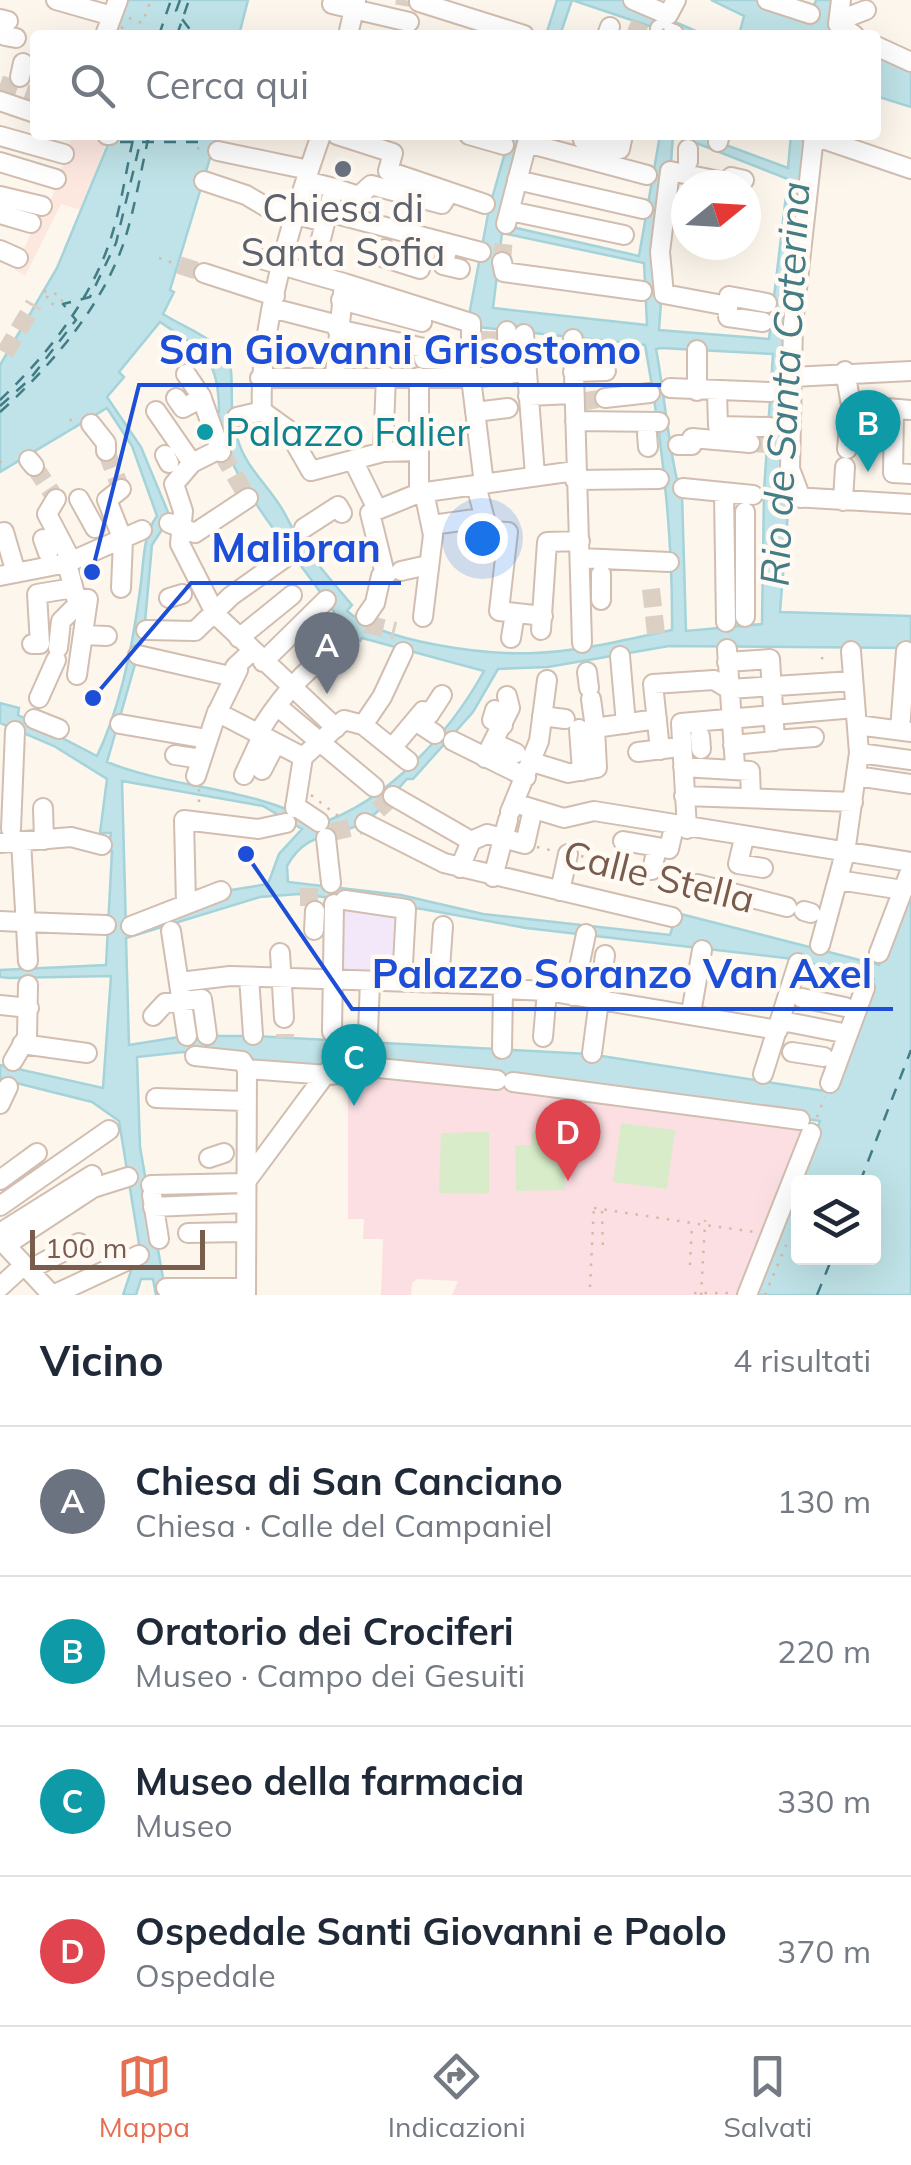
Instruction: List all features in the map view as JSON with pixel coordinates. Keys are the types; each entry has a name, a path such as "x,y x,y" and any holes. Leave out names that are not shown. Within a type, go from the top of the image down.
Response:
{"street":[{"path":"56,0 114,9"},
{"path":"633,0 667,24"},
{"path":"767,0 810,14"},
{"path":"841,0 849,30"},
{"path":"332,4 495,30"},
{"path":"849,30 866,10"},
{"path":"881,48 911,62"},
{"path":"0,101 30,111"},
{"path":"0,136 64,154"},
{"path":"318,140 274,302 260,372 262,411 287,430 311,472 382,452 418,451"},
{"path":"354,140 393,152 388,171 485,204"},
{"path":"486,140 504,145"},
{"path":"813,140 794,308 790,470 797,497 911,504"},
{"path":"825,140 911,169"},
{"path":"621,142 527,143 508,217 624,235"},
{"path":"582,144 648,175"},
{"path":"216,146 359,196 370,185 442,204 449,193"},
{"path":"0,162 56,180"},
{"path":"701,170 690,165 670,170 660,252 664,294 728,306 729,296 765,313"},
{"path":"518,180 643,209"},
{"path":"204,181 246,195 268,208 327,217 481,252"},
{"path":"312,274 334,188"},
{"path":"0,196 42,206"},
{"path":"584,227 591,197"},
{"path":"0,214 31,224"},
{"path":"449,244 443,264 460,269"},
{"path":"384,253 420,270"},
{"path":"260,259 312,274 342,292 422,322"},
{"path":"502,262 504,272 642,291"},
{"path":"204,274 338,327 424,348 424,360 517,373"},
{"path":"342,292 471,324 471,369 486,526"},
{"path":"334,375 342,292"},
{"path":"516,333 517,373 528,396 534,475"},
{"path":"573,338 582,642"},
{"path":"697,350 697,391"},
{"path":"260,372 419,377 471,369"},
{"path":"572,372 606,371"},
{"path":"843,501 850,404 846,371"},
{"path":"792,376 911,371"},
{"path":"179,494 220,449 205,406 186,374"},
{"path":"382,452 386,376"},
{"path":"419,377 421,494 432,526 424,616"},
{"path":"670,388 761,392"},
{"path":"717,392 718,434"},
{"path":"604,398 650,393"},
{"path":"528,396 575,405 647,442"},
{"path":"176,398 183,408 205,406"},
{"path":"850,404 902,410 893,473 911,474"},
{"path":"475,412 508,408"},
{"path":"156,411 200,583 241,636 306,702 320,729 374,787"},
{"path":"237,417 262,411"},
{"path":"678,445 692,445 692,438 770,427"},
{"path":"718,434 750,443"},
{"path":"353,460 376,517 388,576 366,616"},
{"path":"376,517 421,494 534,475 659,479"},
{"path":"156,482 168,476 179,494"},
{"path":"684,488 724,493 747,500 735,620 724,493"},
{"path":"114,494 121,536 121,588"},
{"path":"179,494 248,498"},
{"path":"79,499 99,538"},
{"path":"40,698 83,635 75,602 55,557 52,506"},
{"path":"311,526 340,510"},
{"path":"432,526 486,526 508,532 507,612 511,638"},
{"path":"4,532 8,575 99,538 142,530"},
{"path":"507,612 542,623 547,542 669,562"},
{"path":"186,904 184,820 199,799 207,739 238,670 235,667 241,636 292,552"},
{"path":"388,576 428,564"},
{"path":"601,574 601,600"},
{"path":"32,644 40,644 37,594 75,602"},
{"path":"241,636 292,595"},
{"path":"146,630 241,636 326,600"},
{"path":"62,666 75,602"},
{"path":"83,635 106,636"},
{"path":"253,772 276,735 292,687 318,661 348,641"},
{"path":"820,946 810,913 838,880 846,853 859,753 851,651"},
{"path":"638,752 691,740 730,718 774,714 816,711 856,716 906,731 906,651"},
{"path":"366,728 402,652"},
{"path":"718,797 733,768 730,718 719,683 727,655 761,659 772,686 774,714 766,741"},
{"path":"499,723 524,764 568,773 589,766 595,725 620,656"},
{"path":"169,660 234,677"},
{"path":"493,877 500,838 542,716 546,680"},
{"path":"660,750 654,720 655,684 772,686 853,681"},
{"path":"814,684 816,711"},
{"path":"589,686 595,725"},
{"path":"392,748 423,711 429,715 442,694"},
{"path":"218,712 276,735 366,728 408,761"},
{"path":"542,716 595,725 654,720"},
{"path":"34,719 59,729"},
{"path":"416,722 435,734"},
{"path":"499,723 524,764"},
{"path":"453,741 499,723"},
{"path":"123,725 207,739"},
{"path":"276,735 320,729"},
{"path":"15,731 12,840 28,961"},
{"path":"276,735 295,807 322,830 331,883"},
{"path":"733,744 814,737"},
{"path":"624,841 669,849 680,828 683,767 691,740"},
{"path":"859,753 911,760"},
{"path":"175,755 199,799 266,828 295,807"},
{"path":"683,767 733,768"},
{"path":"733,768 751,798"},
{"path":"856,776 911,784"},
{"path":"684,796 853,802"},
{"path":"672,916 460,868 427,854 383,806 471,841 530,831 594,812 911,866 879,954"},
{"path":"42,808 43,840"},
{"path":"512,808 530,831"},
{"path":"427,854 442,827"},
{"path":"744,838 738,864 763,868"},
{"path":"12,840 78,839 102,845"},
{"path":"460,868 471,841"},
{"path":"652,870 659,848"},
{"path":"560,891 568,854"},
{"path":"838,880 903,890"},
{"name":"Calle Stella","path":"696,884 810,913"},
{"path":"131,926 221,891"},
{"path":"332,1032 340,902 406,909 402,982"},
{"path":"0,921 106,925"},
{"path":"439,983 443,926"},
{"path":"171,931 187,1036"},
{"path":"573,996 586,934"},
{"path":"691,1013 702,950"},
{"path":"280,953 284,1025"},
{"path":"592,1053 605,955"},
{"path":"762,1074 782,1043 796,996 798,963"},
{"path":"249,977 254,1035"},
{"path":"153,1016 182,991 249,977 503,985 502,1049"},
{"path":"368,1033 370,980"},
{"path":"28,985 20,1048 86,1053"},
{"path":"828,1089 832,1058 848,1034 851,1009 866,988"},
{"path":"503,989 547,991 691,1013 832,1058"},
{"path":"182,991 202,999 206,1034"},
{"path":"546,1036 547,991"},
{"path":"796,996 851,1009"},
{"path":"0,1005 28,1008"},
{"path":"782,1043 848,1034"},
{"path":"166,1288 246,1291 242,1236 245,1183 230,1155 245,1101 247,1069 242,1062 195,1056"},
{"path":"247,1069 340,1074 348,1066 505,1081 809,1124 745,1294"},
{"path":"245,1183 328,1073"},
{"path":"148,1098 245,1101"},
{"path":"0,1206 108,1130"},
{"path":"6,1178 37,1153"},
{"path":"230,1155 265,1154"},
{"path":"92,1175 2,1239 52,1295 139,1255"},
{"path":"35,1218 93,1188 128,1176"},
{"path":"242,1236 174,1235 154,1207 150,1185 245,1183"},
{"path":"154,1207 245,1203"},
{"path":"1,1283 78,1243"}],"path":[{"path":"114,9 142,23 151,0"},
{"path":"159,258 179,265"},
{"path":"70,419 96,433"},
{"path":"0,461 4,470"},
{"path":"295,807 338,816"},
{"name":"Calle Stella","path":"530,831 568,854 652,870 696,884"},
{"path":"809,1124 828,1089"},
{"path":"590,1287 594,1206 766,1233"},
{"path":"602,1210 602,1252"},
{"path":"701,1294 705,1223"},
{"path":"690,1265 692,1224"},
{"path":"764,1295 786,1245"},
{"path":"694,1293 745,1294"}],"shaded area":[{"path":"71,140 107,140 81,210 61,204 25,276 15,270 40,211 49,206"},
{"path":"339,901 404,911 400,978 338,975"},
{"path":"348,1068 579,1091 809,1125 742,1295 452,1295 458,1281 417,1279 412,1283 411,1295 381,1295 383,1239 363,1239 364,1219 348,1219"}],"green space":[{"path":"621,1123 675,1130 667,1189 613,1182"},
{"path":"489,1132 489,1194 439,1193 441,1133"},
{"path":"531,1132 562,1132 565,1190 516,1191 515,1145 531,1145"}],"water":[{"path":"125,0 248,0 240,30 113,30"},
{"path":"557,0 572,0 562,30 548,30"},
{"path":"572,0 624,0 693,30 661,30"},
{"path":"711,0 758,0 784,13 812,12 816,0 839,0 849,30 740,30 744,16"},
{"path":"881,51 911,65 911,107 881,98"},
{"name":"Rio de Santa Caterina","path":"110,140 215,140 170,290 174,292 163,314 215,345 229,361 233,417 234,424 240,424 242,435 237,437 241,449 308,551 352,605 347,611 363,622 409,639 490,652 585,648 672,630 665,486 645,345 477,327 468,321 489,209 509,140 526,140 503,225 639,256 659,140 673,140 659,330 769,339 788,179 689,140 712,140 788,168 791,140 807,140 790,311 788,512 780,612 911,616 911,648 669,646 548,667 498,669 473,712 413,779 407,779 367,820 303,846 287,866 288,882 401,895 483,914 670,935 677,913 879,965 911,884 911,1295 755,1295 791,1199 791,1265 881,1265 881,1175 800,1175 820,1121 592,1086 332,1062 324,1068 183,1052 137,1057 140,1147 166,1295 156,1295 153,1279 141,1279 136,1295 123,1295 135,1259 141,1256 119,1121 92,1102 0,1079 0,1065 103,1088 111,976 9,978 0,977 0,970 106,965 112,851 108,851 111,833 100,833 107,779 54,746 0,723 0,703 19,708 18,715 97,756 125,674 146,541 157,516 132,446 107,408 0,472 0,365 57,268","holes":["502,233 644,263 647,325 493,308","160,322 198,349 212,367 219,412 214,413 236,470 268,522 340,621 339,627 360,641 362,638 484,671 453,718 414,762 368,800 318,824 267,802 107,762 144,633 152,545 170,517 141,447 107,397 124,377 119,372","656,349 773,354 764,491 762,624 686,631 682,494","122,781 263,806 302,829 279,854 268,884 225,891 126,929","299,894 422,909 526,928 794,959 874,979 831,1092 589,1054 252,1036 185,1036 129,1045 126,938 260,897"]}],"ferry route":[{"path":"161,30 171,0"},
{"path":"180,0 176,11 190,30"},
{"path":"179,30 189,0"},
{"path":"0,400 49,347 90,286 114,228 133,140"},
{"path":"0,406 30,379 76,320 63,304 90,297 116,243 141,140"},
{"path":"0,412 55,356 102,290 128,229 148,140"},
{"path":"120,142 204,142"},
{"path":"863,1175 911,1050"},
{"path":"817,1295 829,1265"}],"tunnel":[{"path":"404,6 405,0"},
{"path":"637,30 640,23"},
{"path":"0,84 30,94"},
{"path":"502,262 504,236"},
{"path":"179,265 204,273"},
{"path":"5,353 34,304"},
{"path":"487,376 489,328"},
{"path":"580,402 605,398"},
{"path":"750,443 768,444"},
{"path":"106,451 121,489"},
{"path":"221,452 248,498"},
{"path":"34,466 56,499"},
{"path":"651,589 656,634"},
{"path":"366,624 395,631"},
{"path":"378,810 392,797"},
{"path":"332,832 363,825"},
{"path":"300,897 327,897"}],"place":[{"name":"Chiesa di Santa Sofia","path":"343,169"},
{"name":"Palazzo Falier","path":"205,432"},
{"name":"Oratorio dei Crociferi","path":"868,472"},
{"name":"San Giovanni Grisostomo","path":"92,572"},
{"name":"Chiesa di San Canciano","path":"327,694"},
{"name":"Malibran","path":"93,698"},
{"name":"Palazzo Soranzo Van Axel","path":"246,854"},
{"name":"Museo della farmacia","path":"354,1106"},
{"name":"Ospedale Santi Giovanni e Paolo","path":"568,1181"}]}
